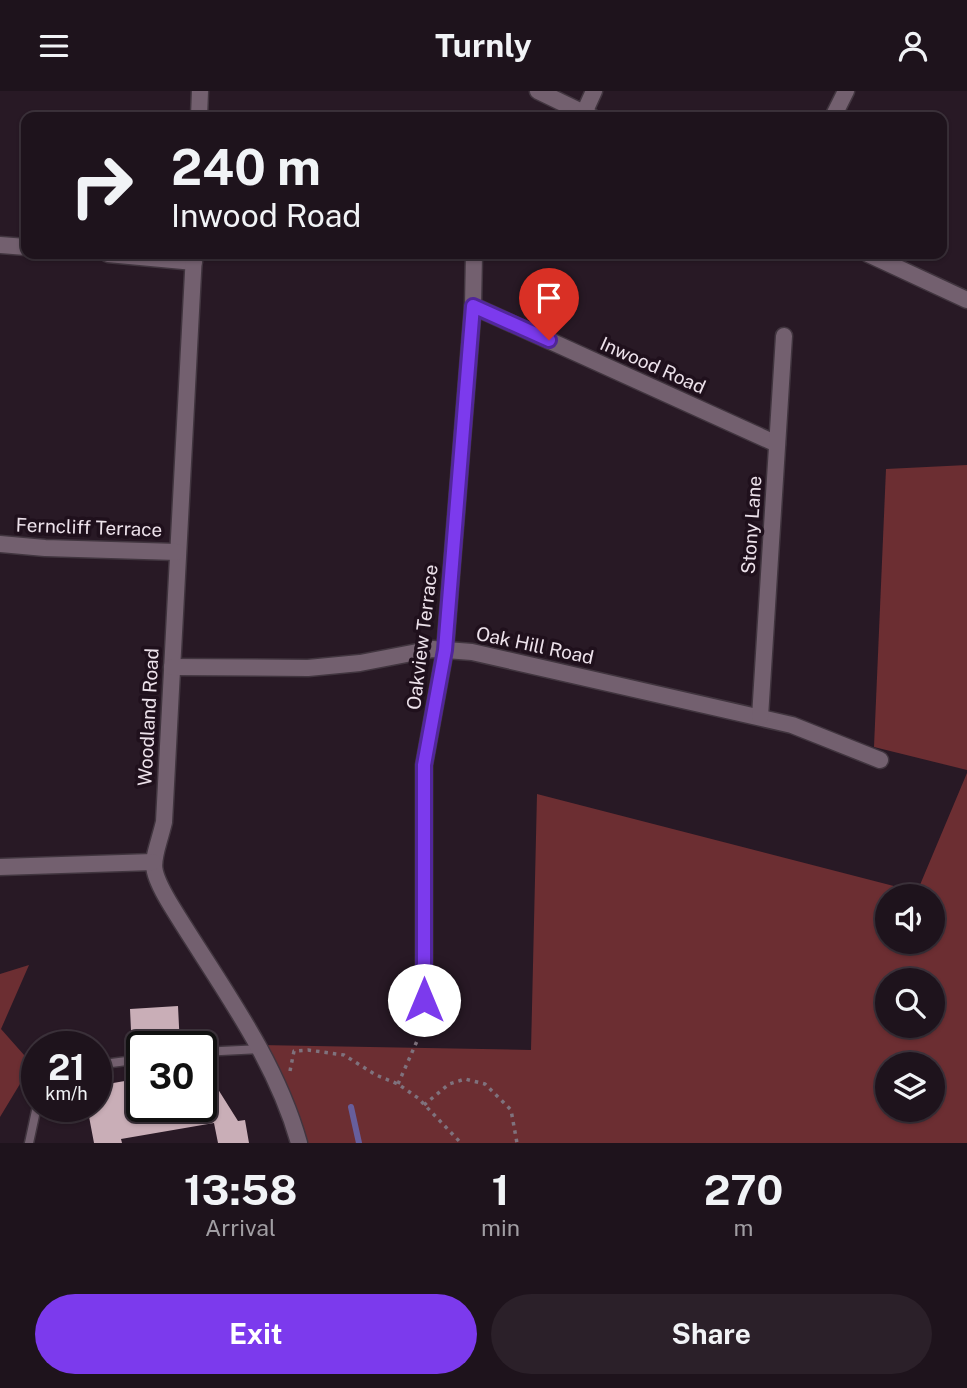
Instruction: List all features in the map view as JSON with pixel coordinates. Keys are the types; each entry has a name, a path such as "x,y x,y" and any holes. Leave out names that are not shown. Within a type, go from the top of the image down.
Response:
{"street":[{"path":"199,112 200,91"},
{"path":"538,91 582,112"},
{"path":"589,112 594,91"},
{"path":"836,112 846,91"},
{"path":"0,246 21,247"},
{"name":"Woodland Road","path":"153,862 164,822 194,259"},
{"name":"Oakview Terrace","path":"424,1025 424,765 445,650 473,306 474,259"},
{"path":"879,259 967,300"},
{"name":"Inwood Road","path":"473,306 777,444"},
{"name":"Stony Lane","path":"760,717 784,336"},
{"name":"Ferncliff Terrace","path":"0,544 177,552"},
{"name":"Oak Hill Road","path":"172,667 308,668 360,663 433,649 472,652 792,725 880,760"},
{"path":"0,867 153,862 165,896 261,1049 292,1118 299,1143"}],"lane":[{"path":"217,1051 261,1049"},
{"path":"29,1143 34,1122"}],"path":[{"path":"398,1084 424,1025"},
{"path":"289,1076 294,1051 345,1055 376,1075 398,1084 424,1105 461,1143"},
{"path":"424,1105 449,1084 465,1080 485,1084 511,1109 517,1143"}],"shaded area":[{"path":"967,465 967,770 874,747 886,469"},
{"path":"967,773 967,1143 299,1143 259,1045 531,1050 537,794 886,884 875,884 875,954 945,954 945,884 920,884"},
{"path":"29,965 1,1029 21,1052 21,1082 0,1117 0,974"}],"building":[{"path":"178,1006 179,1031 131,1031 130,1009"},
{"path":"126,1081 126,1122 217,1122 217,1088 238,1121 245,1120 249,1143 218,1143 214,1123 121,1139 122,1143 94,1143 90,1122 112,1122 112,1083"}],"waterway":[{"path":"351,1107 359,1143"}],"route":[{"path":"424,1000 424,765 445,650 473,306 549,340"}]}
